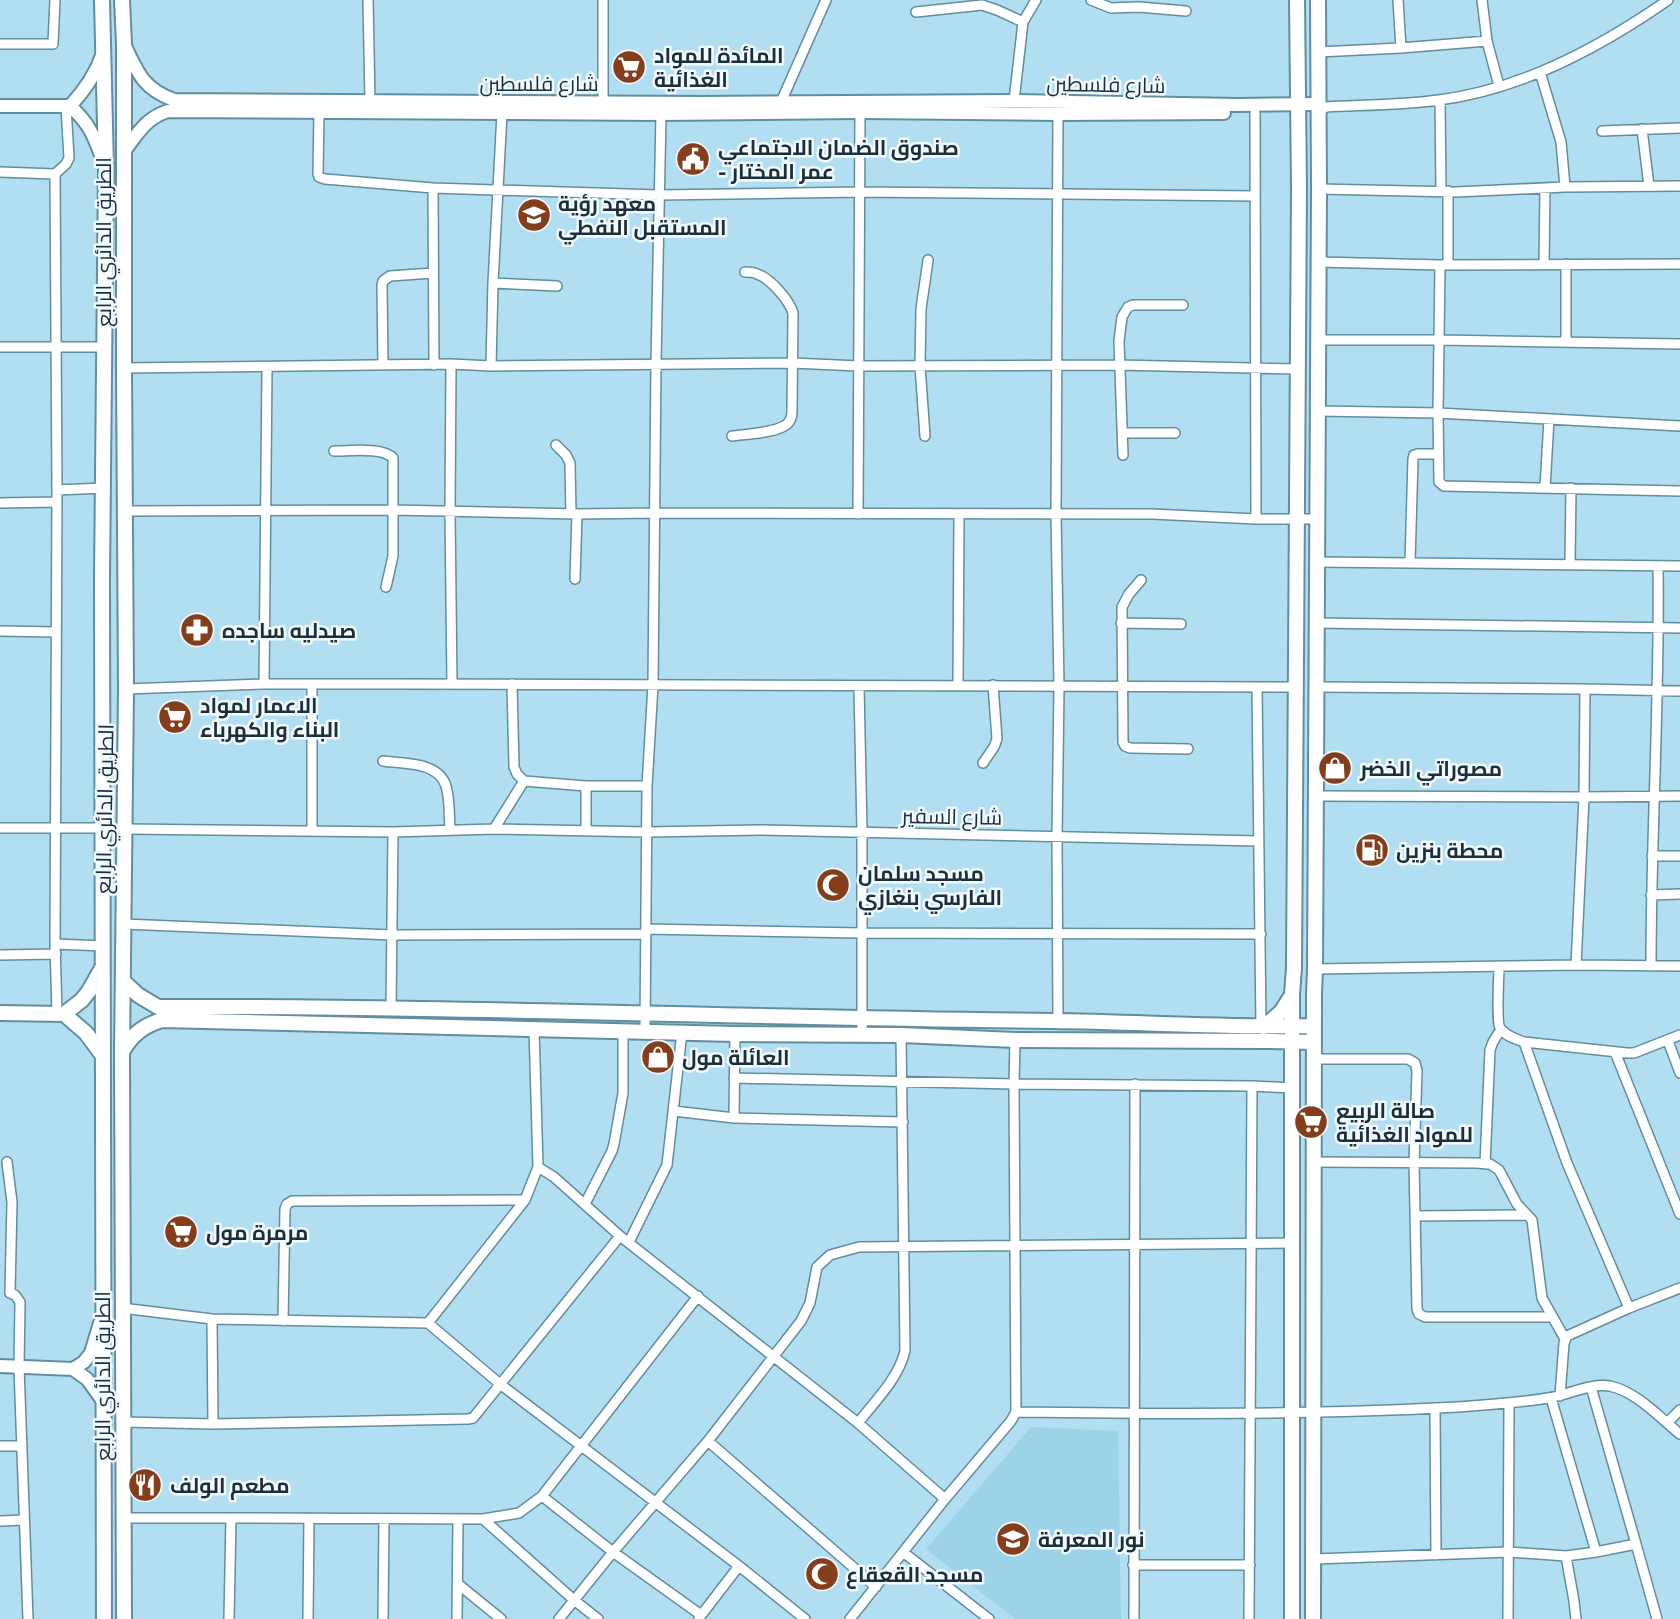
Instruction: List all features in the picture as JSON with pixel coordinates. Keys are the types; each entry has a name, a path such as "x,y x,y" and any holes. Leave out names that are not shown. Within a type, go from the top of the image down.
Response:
{"main road":[{"name":"الطريق الدائري الرابع","path":"102,0 106,167 102,579 104,1619"},
{"name":"الطريق الدائري الرابع","path":"122,0 126,511 122,1052 124,1619"},
{"path":"1293,1619 1292,994 1297,0"},
{"path":"1313,1619 1315,796 1321,108 1318,0"},
{"path":"103,540 115,543 126,538"},
{"path":"102,579 114,575 126,579"},
{"path":"0,1013 60,1013 73,1007 89,991 101,972 104,953"},
{"path":"123,981 138,995 158,1007 531,1010 1058,1021 1293,1034 1314,1042"},
{"path":"122,1052 138,1031 162,1020 1134,1041 1264,1032 1292,994"},
{"path":"60,1013 86,1033 103,1056"},
{"path":"775,1016 776,1034"},
{"path":"1134,1024 1134,1041"},
{"path":"1293,1034 1314,1026"},
{"path":"1264,1032 1293,1063"},
{"path":"103,1407 113,1417 123,1418"},
{"path":"103,1460 112,1456 123,1460"}],"street":[{"path":"0,44 53,44 55,0"},
{"path":"368,0 370,101"},
{"path":"603,0 603,102"},
{"path":"781,102 826,0"},
{"path":"1014,101 1023,22 1036,0"},
{"path":"1091,0 1111,9 1135,7 1186,11"},
{"path":"1398,0 1401,48"},
{"path":"1482,0 1487,41 1499,86"},
{"path":"1321,108 1440,100 1499,86 1570,59 1621,31 1668,0"},
{"path":"916,12 982,5 1023,22"},
{"path":"1318,52 1487,41"},
{"name":"شارع فلسطين","path":"124,44 134,67 150,89 160,96 174,100 603,102 703,108 1058,114 1255,113 1298,108"},
{"path":"0,172 55,173 66,164 69,160 68,106 79,96 95,73 104,48"},
{"path":"1539,72 1561,142 1564,187"},
{"path":"1440,100 1444,265 1438,413 1439,482 1444,486 1680,491"},
{"name":"شارع فلسطين","path":"125,150 148,121 167,111 661,114 781,102 1014,101 1321,108"},
{"path":"0,106 68,106 91,130 106,167"},
{"path":"319,112 318,174 324,179 433,188 659,195 860,191 1255,195"},
{"path":"858,514 860,112"},
{"path":"1255,113 1256,519"},
{"path":"491,366 502,114"},
{"path":"645,1031 647,786 653,685 661,114"},
{"path":"1058,114 1058,1021"},
{"path":"1602,131 1680,128"},
{"path":"1642,130 1649,186"},
{"path":"55,173 55,949 60,1013"},
{"path":"1320,189 1444,191 1680,186"},
{"path":"433,188 434,365"},
{"path":"1544,264 1545,188"},
{"path":"925,436 920,366 921,304 928,260"},
{"path":"1319,262 1444,265 1680,264"},
{"path":"1566,264 1566,342"},
{"path":"732,436 777,430 787,425 792,410 791,306 762,276 745,272"},
{"path":"383,365 383,281 390,276 433,274"},
{"path":"493,282 557,286"},
{"path":"1123,455 1119,365 1122,317 1128,307 1133,305 1183,305"},
{"path":"1318,340 1680,344"},
{"path":"0,347 105,347"},
{"path":"124,368 792,363 859,366 1119,365 1297,369"},
{"path":"451,364 452,684"},
{"path":"264,684 267,368"},
{"path":"1318,411 1438,413 1680,426"},
{"path":"1545,488 1549,419"},
{"path":"1123,433 1175,433"},
{"path":"556,445 570,463 575,579"},
{"path":"334,451 383,452 393,458 393,556 386,587"},
{"path":"1410,562 1414,455 1438,454"},
{"path":"57,490 104,488"},
{"path":"1570,564 1571,488"},
{"path":"0,503 57,502"},
{"path":"126,511 1152,514 1317,519"},
{"path":"958,685 959,514"},
{"path":"1317,562 1680,566"},
{"path":"1651,966 1658,566"},
{"path":"1141,580 1122,607 1123,741 1125,746 1136,749 1188,749"},
{"path":"1121,623 1181,624"},
{"path":"1316,623 1680,628"},
{"path":"0,631 56,632"},
{"path":"126,689 264,684 1295,687"},
{"path":"312,684 312,831"},
{"path":"512,684 514,767 524,781 586,786 647,786"},
{"path":"859,685 862,1034"},
{"path":"983,763 995,747 997,739 993,685"},
{"path":"1257,687 1258,841 1264,1032"},
{"path":"1316,687 1680,691"},
{"path":"1576,965 1584,797 1585,689"},
{"path":"383,761 427,767 439,775 446,786 450,830"},
{"path":"494,829 524,781"},
{"path":"586,786 586,831"},
{"path":"1315,796 1680,796"},
{"path":"0,828 104,828"},
{"name":"شارع السفير","path":"125,829 393,832 494,829 647,832 760,830 1258,841"},
{"path":"391,1009 393,832"},
{"path":"1652,856 1680,856"},
{"path":"1651,895 1680,894"},
{"path":"124,924 392,935 646,931 1261,934"},
{"path":"0,955 55,949 104,953"},
{"path":"1485,1164 1490,1050 1500,1029 1499,966"},
{"path":"1315,969 1680,966"},
{"path":"428,1323 525,1200 538,1167 534,1028"},
{"path":"1500,1029 1524,1042 1634,1053 1680,1035"},
{"path":"585,1204 614,1144 623,1093 623,1030"},
{"path":"123,1418 213,1424 468,1419 477,1415 500,1384 624,1239 667,1165 682,1032"},
{"path":"734,1118 735,1034"},
{"path":"858,1423 897,1375 905,1351 901,1035"},
{"path":"850,1619 1016,1412 1015,1040"},
{"path":"1668,1041 1680,1073"},
{"path":"1524,1042 1567,1163 1629,1308"},
{"path":"1615,1052 1679,1210"},
{"path":"1314,1059 1408,1059 1415,1063 1414,1163 1419,1314 1432,1317 1552,1317"},
{"path":"734,1078 1293,1088"},
{"path":"1134,1619 1135,1084"},
{"path":"1249,1619 1252,1086"},
{"path":"674,1111 734,1118 903,1122"},
{"path":"7,1162 12,1202 5,1293 15,1295 20,1302 19,1367 28,1619"},
{"path":"1314,1163 1495,1166 1517,1204 1532,1220 1542,1298 1565,1339"},
{"path":"538,1167 554,1177 624,1239 858,1423 945,1499"},
{"path":"283,1321 285,1209 292,1201 525,1200"},
{"path":"1415,1216 1527,1215"},
{"path":"559,1619 612,1552 708,1441 774,1356 806,1312 817,1267 830,1255 859,1247 1293,1243"},
{"path":"1597,1552 1555,1397 1565,1339 1569,1334 1680,1288"},
{"path":"1668,1293 1680,1300"},
{"path":"123,1518 482,1519 519,1513 542,1496 698,1296"},
{"path":"122,1308 212,1319 428,1323 500,1384 805,1619"},
{"path":"74,1369 92,1353 103,1314"},
{"path":"212,1319 213,1424"},
{"path":"0,1366 74,1369 87,1379 103,1407"},
{"path":"1016,1412 1313,1412 1435,1408 1508,1404 1555,1397 1591,1387 1612,1387 1640,1401 1679,1435"},
{"path":"1591,1387 1657,1619"},
{"path":"1508,1404 1508,1619"},
{"path":"1435,1408 1436,1555"},
{"path":"1667,1423 1680,1410"},
{"path":"708,1441 876,1587"},
{"path":"0,1446 22,1446"},
{"path":"542,1496 699,1617 739,1566"},
{"path":"229,1619 231,1518"},
{"path":"308,1619 309,1519"},
{"path":"383,1619 384,1519"},
{"path":"457,1619 458,1519"},
{"path":"482,1519 598,1619"},
{"path":"0,1521 24,1520"},
{"path":"1314,1559 1509,1552 1566,1556 1636,1544"},
{"path":"903,1552 989,1619"},
{"path":"1566,1556 1576,1619"},
{"path":"1133,1565 1250,1566"},
{"path":"458,1584 501,1619"}],"shaded area":[{"path":"1031,1427 1118,1431 1121,1619 1015,1619 926,1549"}],"place":[{"name":"المائدة للمواد الغذائية","path":"629,67"},
{"name":"صندوق الضمان الاجتماعي - عمر المختار","path":"693,159"},
{"name":"معهد رؤية المستقبل النفطي","path":"534,215"},
{"name":"صيدليه ساجده","path":"197,630"},
{"name":"الاعمار لمواد البناء والكهرباء","path":"175,717"},
{"name":"مصوراتي الخضر","path":"1335,768"},
{"name":"محطة بنزين","path":"1372,850"},
{"name":"مسجد سلمان الفارسي بنغازي","path":"833,885"},
{"name":"العائلة مول","path":"658,1057"},
{"name":"صالة الربيع للمواد الغذائية","path":"1311,1122"},
{"name":"مرمرة مول","path":"181,1232"},
{"name":"مطعم الولف","path":"145,1485"},
{"name":"نور المعرفة","path":"1013,1539"},
{"name":"مسجد القعقاع","path":"822,1574"}]}
